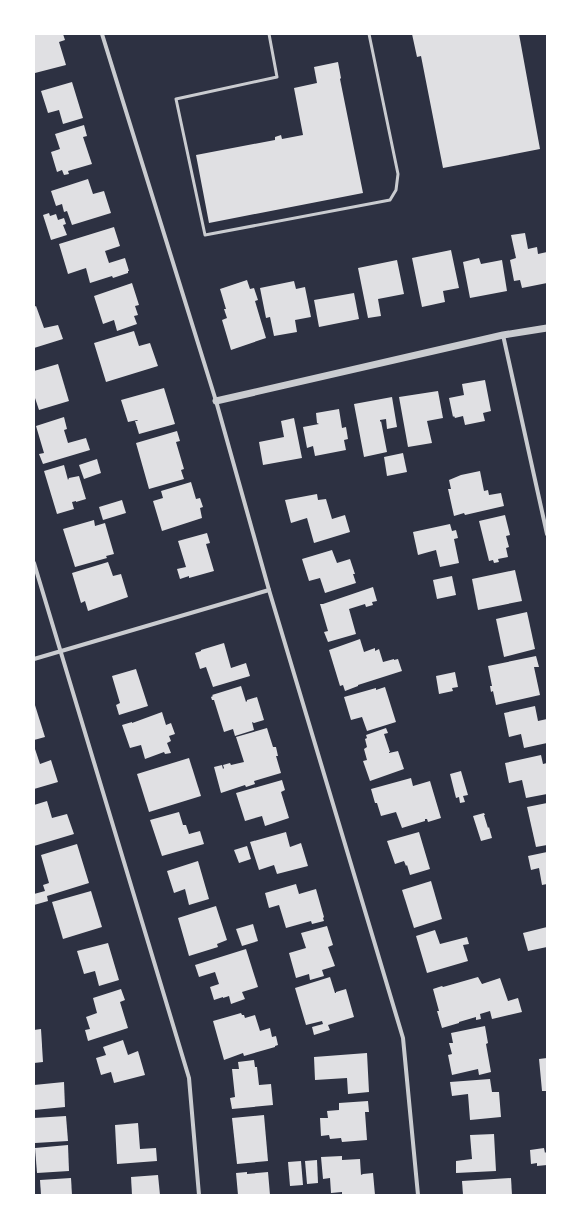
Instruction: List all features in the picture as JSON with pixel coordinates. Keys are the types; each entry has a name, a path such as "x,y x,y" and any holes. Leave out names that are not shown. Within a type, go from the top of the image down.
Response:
{"street":[{"path":"102,34 216,401 269,590 403,1038 418,1195"},
{"path":"216,401 503,335 547,328"},
{"path":"503,335 547,534"},
{"path":"34,563 189,1078 199,1195"},
{"path":"34,659 269,590"}],"lane":[{"path":"269,34 277,77 176,99 205,235 390,200 396,190 398,174 369,34"}],"building":[{"path":"63,34 65,40 59,42 66,65 35,73 34,35"},
{"path":"412,34 519,34 540,149 443,168 421,56 417,57"},
{"path":"338,62 340,79 363,193 209,223 196,155 275,140 275,137 281,135 282,139 303,135 294,88 317,83 314,67"},
{"path":"72,82 83,118 63,124 59,110 48,113 41,91"},
{"path":"84,125 87,136 83,137 92,164 68,171 69,174 64,175 62,170 57,172 51,152 60,149 55,134"},
{"path":"88,179 93,194 104,191 111,213 72,225 67,211 64,212 62,204 56,206 51,191"},
{"path":"49,213 50,216 56,214 58,220 64,218 66,224 63,225 67,235 51,240 43,215"},
{"path":"114,227 120,246 105,251 109,263 125,258 129,271 128,273 90,283 86,268 68,274 59,244"},
{"path":"525,233 528,249 537,247 538,254 547,252 547,283 522,288 520,280 514,281 510,260 516,258 511,235"},
{"path":"451,250 459,288 443,291 445,302 422,307 412,258"},
{"path":"479,258 481,264 502,260 507,291 470,298 463,262"},
{"path":"397,260 404,294 378,299 381,316 368,318 358,268"},
{"path":"247,280 250,289 254,288 258,300 255,301 266,338 231,350 222,320 227,318 220,289"},
{"path":"294,281 296,289 305,287 311,317 295,320 297,332 274,336 270,317 266,318 260,288"},
{"path":"132,283 139,305 135,306 138,315 134,316 137,324 117,331 114,320 103,324 94,296"},
{"path":"354,293 359,319 319,327 314,300"},
{"path":"36,306 44,328 58,325 63,339 34,348 34,307"},
{"path":"134,331 139,346 150,343 158,366 106,382 94,343"},
{"path":"58,364 69,401 39,410 34,395 34,371"},
{"path":"485,380 491,411 483,413 485,421 465,425 463,416 453,417 449,398 464,395 462,384"},
{"path":"164,388 175,424 139,434 135,421 138,421 137,420 128,422 121,400"},
{"path":"438,391 443,418 427,421 432,443 408,447 399,397"},
{"path":"392,397 397,427 387,429 386,419 380,420 387,452 364,457 354,404"},
{"path":"339,409 342,428 346,427 348,439 344,440 346,450 315,456 313,446 307,448 303,427 319,424 317,423 316,413"},
{"path":"64,417 67,429 64,430 68,443 86,438 90,450 43,464 39,454 44,453 36,426"},
{"path":"294,418 302,458 263,465 259,442 284,437 281,421"},
{"path":"177,431 180,441 176,442 184,469 181,470 184,479 149,489 136,443"},
{"path":"403,453 407,472 387,476 384,457"},
{"path":"97,459 101,473 84,479 79,465"},
{"path":"64,465 68,480 69,478 79,476 86,499 72,502 74,509 57,514 44,471"},
{"path":"480,471 484,491 488,490 489,495 501,493 504,506 454,516 448,489 451,489 449,480 461,475"},
{"path":"191,482 196,499 200,498 203,507 200,508 202,518 162,531 153,501 163,498 161,491"},
{"path":"317,494 318,500 326,499 332,519 345,515 350,532 314,543 307,518 291,523 285,500"},
{"path":"122,500 126,513 103,520 99,507"},
{"path":"505,515 510,535 506,536 509,547 506,548 508,557 498,559 499,562 494,563 493,560 489,561 479,521"},
{"path":"94,520 95,526 105,523 114,554 106,556 107,558 75,567 63,529"},
{"path":"450,524 452,531 456,530 458,538 454,539 459,563 440,567 436,550 418,555 413,532"},
{"path":"207,533 210,543 206,544 214,571 180,579 177,569 186,567 178,541"},
{"path":"332,550 337,563 350,559 355,574 353,574 356,583 325,593 320,578 309,581 302,559"},
{"path":"108,562 113,576 121,574 128,597 88,611 85,601 81,603 72,573"},
{"path":"515,570 522,601 478,610 472,579"},
{"path":"452,576 456,595 437,599 433,580"},
{"path":"373,587 377,601 372,602 373,605 366,607 365,604 349,609 356,634 328,642 324,632 328,631 320,604"},
{"path":"527,612 535,649 504,657 496,619"},
{"path":"360,639 364,652 375,648 375,651 379,649 383,662 398,659 402,671 358,685 345,691 343,685 340,686 329,650"},
{"path":"224,643 231,668 246,663 250,676 213,687 206,667 200,669 195,653"},
{"path":"536,656 539,667 534,667 540,695 496,705 493,691 491,692 490,686 492,686 488,666"},
{"path":"136,669 148,706 119,715 116,705 120,703 112,676"},
{"path":"455,672 458,687 452,688 453,691 439,694 436,676"},
{"path":"241,686 246,702 247,700 257,697 264,720 254,723 252,722 254,730 235,736 233,729 224,732 214,700 212,700 211,697 213,696 212,695"},
{"path":"385,687 396,722 367,731 362,717 351,720 344,697"},
{"path":"34,702 45,737 34,740"},
{"path":"535,706 538,721 547,719 547,743 524,748 521,734 509,737 504,713"},
{"path":"162,712 166,725 171,723 175,734 169,736 171,741 167,743 171,753 165,754 164,752 145,759 141,745 130,748 122,725"},
{"path":"267,728 273,747 276,747 278,756 276,756 281,773 254,781 255,784 246,787 245,785 221,793 214,767 222,765 223,769 223,765 244,762 236,737"},
{"path":"386,728 388,733 384,734 390,752 389,753 398,751 404,769 370,781 363,761 367,760 364,749 367,747 365,739 367,738 366,735"},
{"path":"34,746 40,764 51,760 58,782 34,789"},
{"path":"541,755 543,764 547,763 547,794 526,798 522,780 509,783 505,763"},
{"path":"189,758 201,796 149,812 137,774"},
{"path":"461,771 468,795 463,796 465,802 460,803 459,797 456,798 450,774"},
{"path":"411,778 413,786 430,781 441,818 428,822 427,819 425,819 425,821 402,828 396,812 381,816 371,789"},
{"path":"282,780 285,790 281,792 289,818 265,826 262,816 245,821 236,793"},
{"path":"47,801 52,818 67,814 74,834 34,846 34,805"},
{"path":"547,803 547,845 536,847 527,807"},
{"path":"179,812 183,825 186,825 189,834 200,831 204,844 162,856 150,820"},
{"path":"484,813 492,838 481,841 473,816"},
{"path":"286,832 290,847 301,843 308,866 277,874 274,865 259,870 250,842"},
{"path":"419,832 430,869 410,875 404,861 395,864 387,841"},
{"path":"77,844 89,883 47,896 48,901 34,905 34,894 45,891 43,885 49,883 41,855"},
{"path":"247,846 251,859 239,863 234,850"},
{"path":"547,852 547,884 542,885 539,868 531,870 528,856"},
{"path":"198,861 209,899 189,905 185,889 174,893 167,871"},
{"path":"431,881 442,919 414,928 402,890"},
{"path":"296,884 299,894 316,889 324,921 312,924 311,921 286,928 279,905 269,908 265,893"},
{"path":"91,891 102,927 63,939 52,902"},
{"path":"216,906 227,940 217,944 218,947 189,956 178,918"},
{"path":"253,924 258,941 242,946 236,929"},
{"path":"327,926 333,945 328,947 335,966 322,970 324,976 310,980 309,974 296,978 289,953 306,948 301,933"},
{"path":"547,927 547,947 528,951 523,933"},
{"path":"435,930 440,944 467,937 469,944 463,945 468,961 427,973 416,936"},
{"path":"108,943 119,980 99,986 95,971 84,974 77,951"},
{"path":"246,949 258,987 242,992 245,999 231,1004 229,996 214,1000 210,987 219,984 215,972 199,977 195,965"},
{"path":"330,977 335,993 346,989 354,1017 328,1025 330,1030 314,1035 312,1027 323,1024 322,1021 306,1025 295,988"},
{"path":"478,977 482,984 500,978 508,1001 518,998 522,1012 492,1019 490,1011 480,1014 481,1019 476,1020 476,1017 442,1028 433,989"},
{"path":"121,989 125,1000 120,1002 128,1028 88,1041 85,1030 90,1029 86,1017 97,1013 93,998"},
{"path":"241,1013 245,1018 255,1015 260,1031 270,1028 272,1037 276,1036 278,1045 244,1056 243,1053 224,1060 213,1021"},
{"path":"485,1026 488,1043 486,1044 491,1072 479,1075 478,1069 452,1075 448,1055 452,1054 449,1043 453,1043 451,1033"},
{"path":"41,1029 43,1062 34,1063 34,1030"},
{"path":"123,1040 128,1055 138,1051 145,1075 114,1083 111,1072 101,1075 96,1058 106,1055 103,1047"},
{"path":"367,1053 369,1092 348,1094 347,1078 315,1080 314,1057"},
{"path":"547,1058 547,1091 542,1091 539,1059"},
{"path":"254,1060 255,1067 257,1067 259,1085 271,1084 273,1105 232,1109 230,1098 235,1097 232,1069 239,1069 238,1062"},
{"path":"490,1079 492,1092 499,1092 501,1117 470,1120 468,1094 452,1096 450,1082"},
{"path":"64,1082 65,1107 34,1110 34,1085"},
{"path":"368,1101 369,1112 365,1112 367,1140 342,1142 341,1138 330,1139 329,1135 321,1136 320,1118 328,1118 327,1111 339,1110 339,1103"},
{"path":"264,1115 268,1161 237,1164 232,1118"},
{"path":"66,1116 68,1141 35,1143 34,1118"},
{"path":"138,1123 140,1149 156,1148 157,1161 117,1164 115,1125"},
{"path":"494,1134 496,1171 456,1173 456,1161 472,1159 470,1135"},
{"path":"68,1145 69,1171 37,1173 35,1148"},
{"path":"544,1148 545,1153 546,1152 547,1165 537,1166 537,1163 531,1164 530,1150"},
{"path":"342,1156 342,1160 360,1159 361,1175 373,1173 375,1195 342,1195 342,1192 331,1193 330,1178 323,1179 321,1157"},
{"path":"317,1160 318,1183 307,1184 305,1161"},
{"path":"301,1161 303,1185 290,1186 288,1162"},
{"path":"247,1172 247,1174 268,1172 270,1195 238,1195 236,1173"},
{"path":"158,1175 160,1195 132,1195 131,1177"},
{"path":"71,1178 72,1195 41,1195 40,1180"},
{"path":"511,1178 512,1195 463,1195 462,1181"}]}
